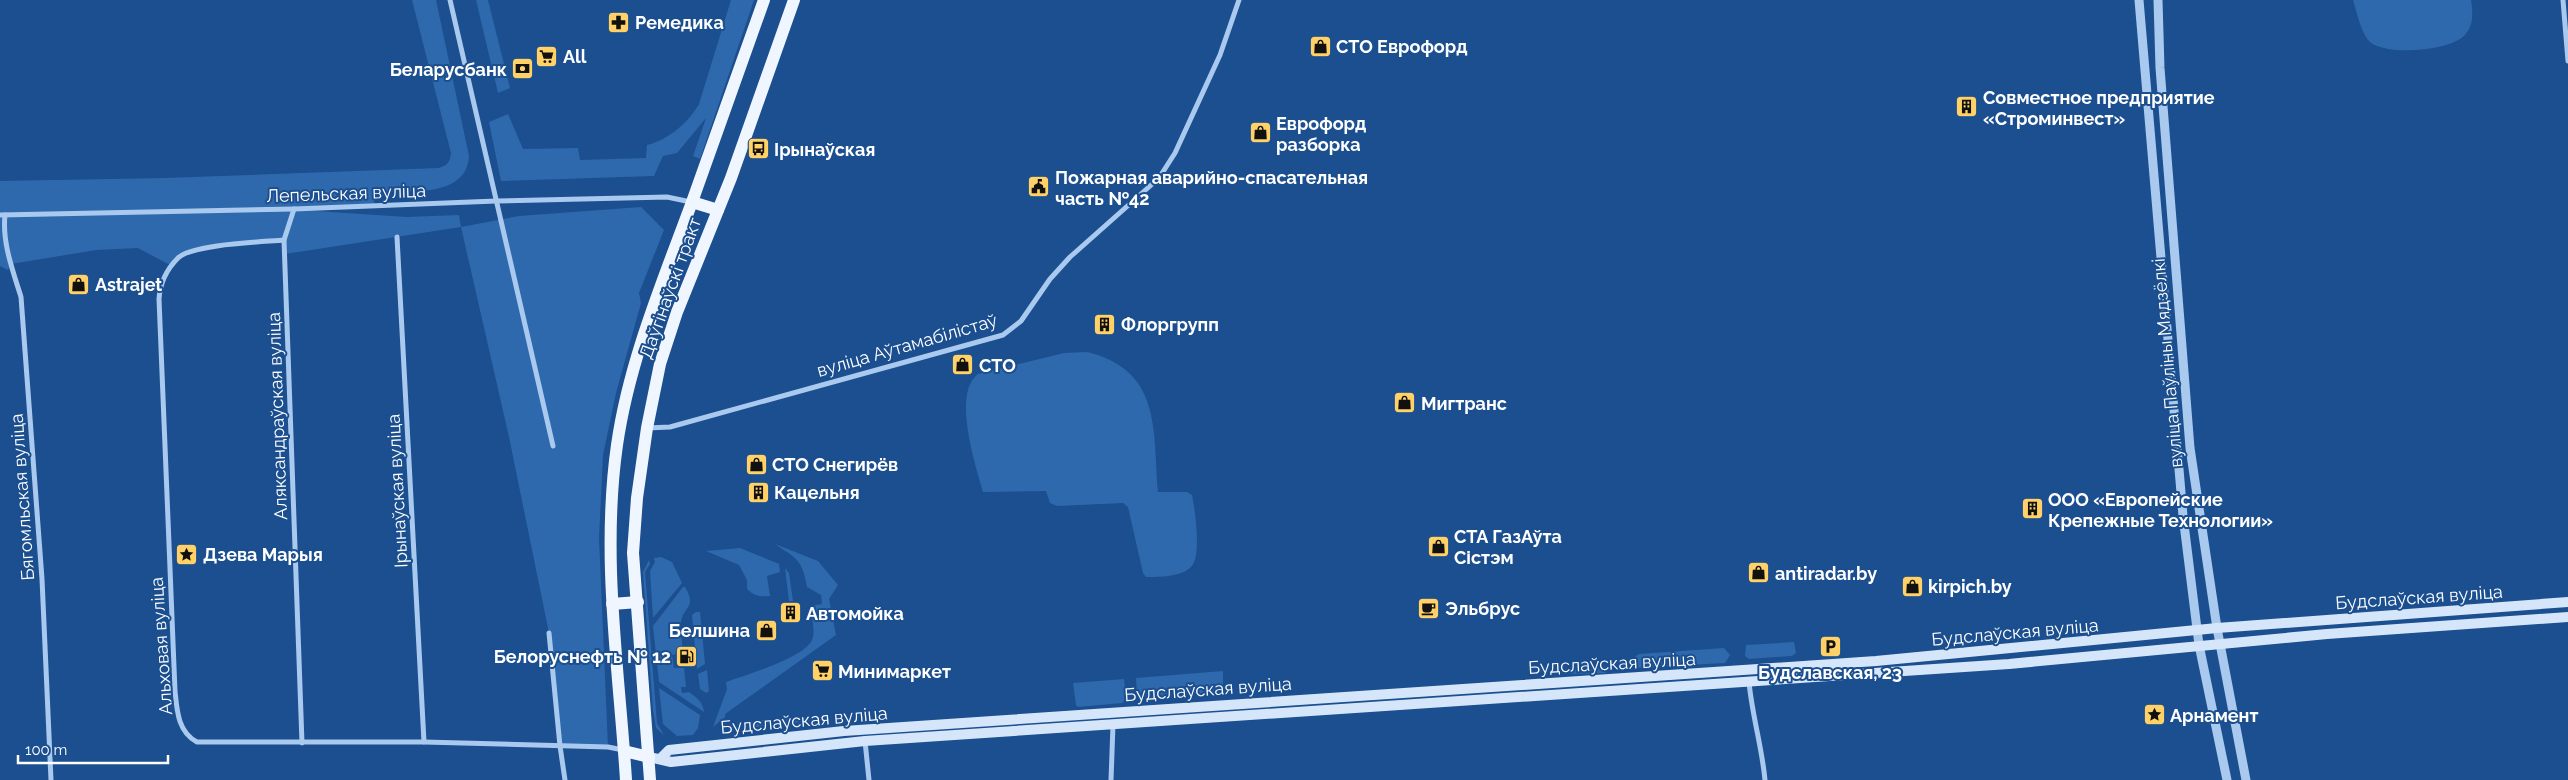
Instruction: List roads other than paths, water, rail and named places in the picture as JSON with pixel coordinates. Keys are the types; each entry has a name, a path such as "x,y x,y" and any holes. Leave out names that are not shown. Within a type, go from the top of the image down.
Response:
{"main road":[{"name":"Даўгінаўскі тракт","path":"626,780 612,604 611,502 617,445 646,328 764,0"},
{"name":"Даўгінаўскі тракт","path":"650,780 655,757 633,553 637,498 647,428 660,364 677,312 718,210 794,0"},
{"path":"692,202 718,210"},
{"path":"612,604 638,602"},
{"name":"Будслаўская вуліца","path":"655,757 669,750 804,734 1221,704 1739,671 1990,652 2217,628 2568,602"},
{"name":"Будслаўская вуліца","path":"655,757 671,762 865,742 2077,658 2219,643 2568,617"},
{"path":"624,750 655,757"}],"street":[{"path":"450,0 553,446"},
{"name":"вуліца Аўтамабілістаў","path":"647,428 670,427 1003,335 1021,321 1050,279 1070,257 1159,178 1175,152 1220,55 1239,0"},
{"name":"вуліца Паўліны Мядзёлкі","path":"2138,0 2176,450 2197,630 2227,780"},
{"name":"вуліца Паўліны Мядзёлкі","path":"2158,0 2160,68 2190,448 2219,643 2246,780"},
{"path":"2563,0 2568,61"},
{"name":"Лепельская вуліца","path":"3,215 294,209 496,201 668,197 692,202"},
{"name":"Аляксандраўская вуліца","path":"294,209 284,240 302,743"},
{"name":"Бягомльская вуліца","path":"3,215 10,264 21,297 23,315 42,578 51,780"},
{"name":"Ірынаўская вуліца","path":"397,238 424,742"},
{"name":"Альховая вуліца","path":"284,240 203,247 179,256 160,282 159,299 178,718 188,737 197,742 424,742 608,746 624,750"},
{"path":"549,633 560,746 566,780"},
{"path":"1749,682 1765,780"},
{"path":"1112,780 1113,724"},
{"path":"865,742 869,780"}],"place":[{"name":"Ремедика","path":"619,22"},
{"name":"СТО Еврофорд","path":"1320,46"},
{"name":"All","path":"547,56"},
{"name":"Беларусбанк","path":"523,69"},
{"name":"Совместное предприятие «Строминвест»","path":"1967,107"},
{"name":"Еврофорд разборка","path":"1260,133"},
{"name":"Ірынаўская","path":"758,149"},
{"name":"Пожарная аварийно-спасательная часть №42","path":"1039,187"},
{"name":"Astrajet","path":"79,284"},
{"name":"Флоргрупп","path":"1105,324"},
{"name":"СТО","path":"963,365"},
{"name":"Мигтранс","path":"1405,403"},
{"name":"СТО Cнегирёв","path":"756,464"},
{"name":"Кацельня","path":"758,492"},
{"name":"ООО «Европейские Крепежные Технологии»","path":"2032,509"},
{"name":"СТА ГазАўта Сістэм","path":"1438,546"},
{"name":"Дзева Марыя","path":"187,554"},
{"name":"antiradar.by","path":"1759,573"},
{"name":"kirpich.by","path":"1912,586"},
{"name":"Эльбрус","path":"1429,608"},
{"name":"Автомойка","path":"790,613"},
{"name":"Белшина","path":"766,630"},
{"name":"Будславская, 23","path":"1830,647"},
{"name":"Белоруснефть № 12","path":"687,656"},
{"name":"Минимаркет","path":"822,671"},
{"name":"Арнамент","path":"2154,715"}]}
